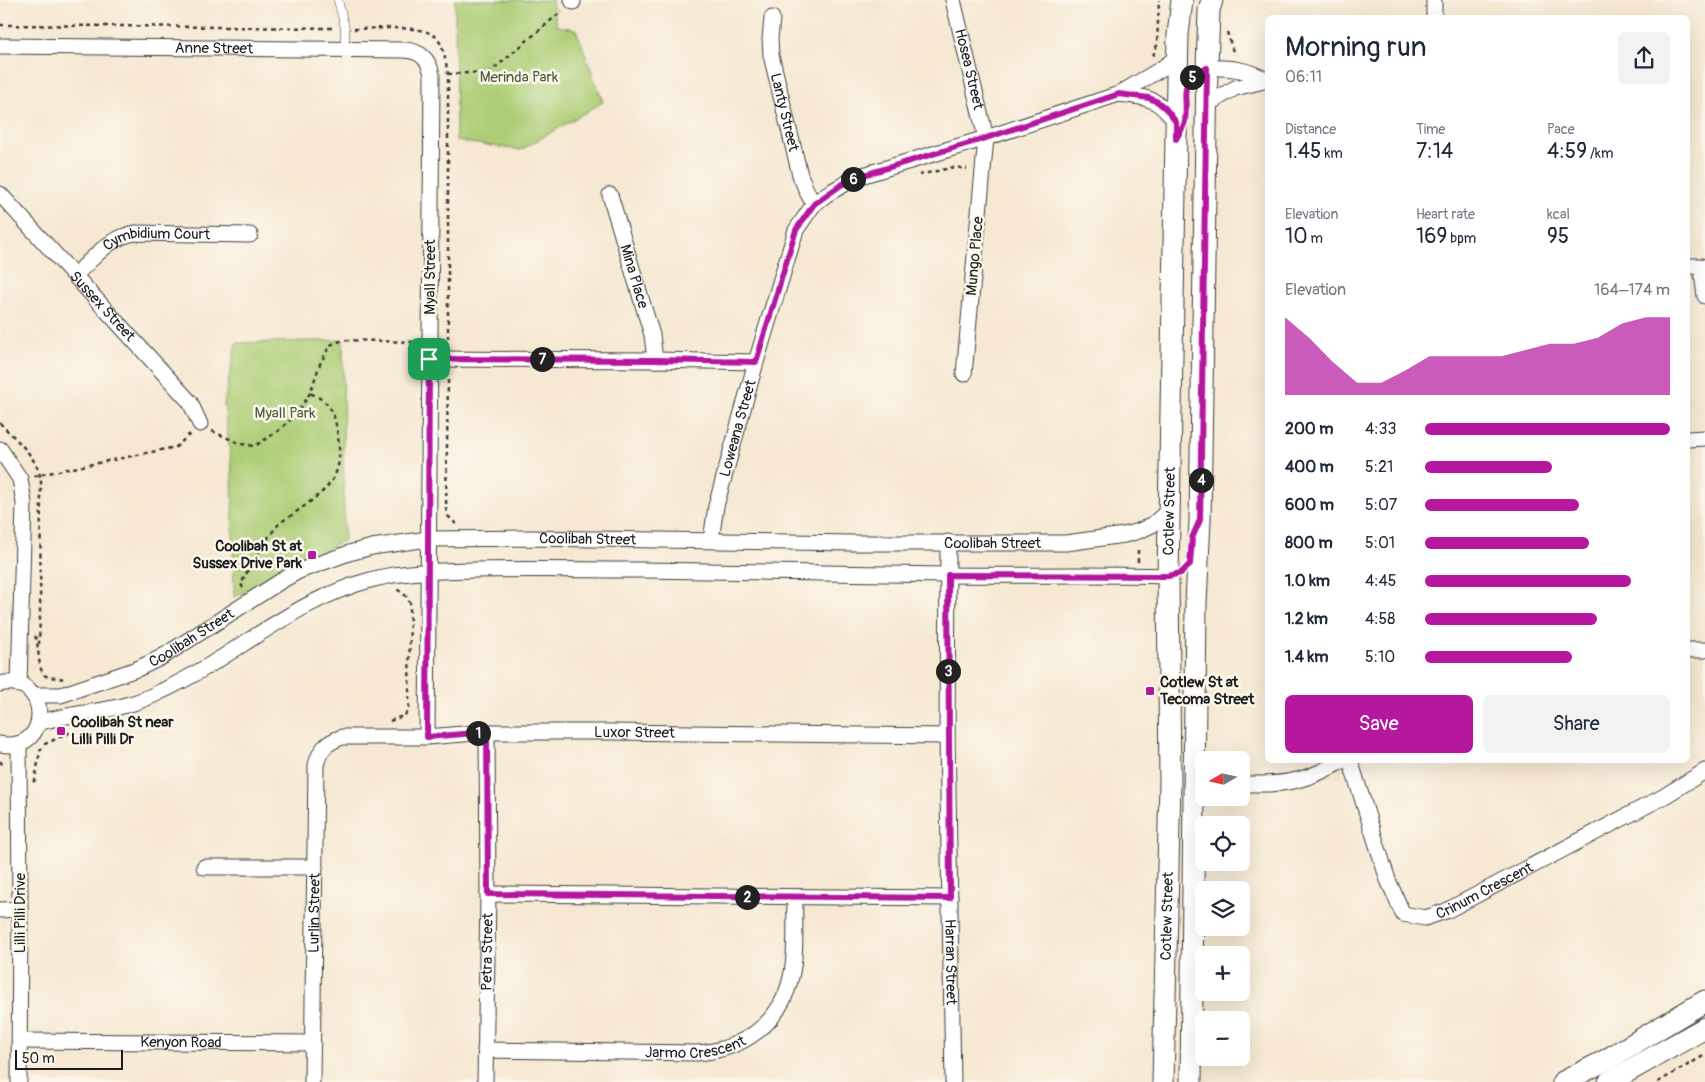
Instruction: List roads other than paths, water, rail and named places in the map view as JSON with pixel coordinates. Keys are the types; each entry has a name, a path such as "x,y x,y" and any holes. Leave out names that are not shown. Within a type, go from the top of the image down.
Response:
{"main road":[{"name":"Cotlew Street","path":"1163,1082 1170,782 1168,576 1177,56 1182,0"},
{"name":"Cotlew Street","path":"1198,751 1196,604 1200,520 1206,105 1209,10 1212,0"},
{"path":"1176,130 1185,123 1185,90 1188,82 1193,75 1207,68"},
{"path":"1168,576 1181,573 1190,564 1192,538 1200,520"},
{"name":"Cotlew Street","path":"1191,1082 1198,806"},
{"path":"1563,1082 1606,1060 1705,1000"},
{"path":"1609,1082 1705,1028"}],"street":[{"name":"Hosea Street","path":"953,0 986,138"},
{"path":"1434,0 1434,15"},
{"name":"Lanty Street","path":"772,18 771,56 800,175 814,204"},
{"name":"Anne Street","path":"0,46 412,50 425,58"},
{"name":"Loweana Street","path":"712,540 716,506 756,362 796,230 814,204 834,189 857,177 986,138 1119,94 1161,69 1177,56"},
{"name":"Myall Street","path":"425,58 432,75 427,737"},
{"path":"1207,68 1252,72 1265,79"},
{"path":"1206,105 1235,88 1265,80"},
{"name":"Loweana Street","path":"1119,94 1149,98 1158,102 1165,108 1176,130"},
{"name":"Mungo Place","path":"964,374 986,138"},
{"name":"Sussex Street","path":"0,194 190,402 200,424"},
{"name":"Mina Place","path":"610,195 652,335 655,360"},
{"name":"Cymbidium Court","path":"75,275 109,243 125,235 250,235"},
{"path":"1690,266 1702,266 1705,296"},
{"path":"429,359 756,362"},
{"path":"1690,439 1705,438"},
{"path":"0,449 20,479 24,503 19,685"},
{"name":"Coolibah Street","path":"33,695 61,695 137,669 162,657 280,581 299,571 372,547 428,539 539,538 854,543 1066,542 1105,538 1139,530 1152,525 1170,509"},
{"name":"Harran Street","path":"948,542 947,736 953,1082"},
{"name":"Coolibah Street","path":"39,723 59,716 133,704 200,671 298,609 325,596 373,580 428,571 708,571 1168,576"},
{"path":"1690,650 1705,650"},
{"path":"0,684 11,683 27,689 38,704 40,713 39,723 28,739 10,746 0,744"},
{"name":"Luxor Street","path":"324,746 342,738 427,737 487,732 947,736"},
{"name":"Petra Street","path":"485,1082 488,894 487,732"},
{"name":"Lilli Pilli Drive","path":"19,744 19,1082"},
{"name":"Lurlin Street","path":"312,1082 316,765 319,753 324,746"},
{"path":"1250,784 1296,781 1338,763"},
{"name":"Crinum Crescent","path":"1351,763 1388,880 1403,914 1426,918 1446,911 1662,797 1705,771"},
{"path":"204,867 315,867"},
{"path":"488,894 950,898"},
{"name":"Jarmo Crescent","path":"485,1050 697,1053 723,1050 735,1045 758,1032 775,1014 788,990 794,959 795,897"},
{"path":"0,910 20,909"},
{"name":"Kenyon Road","path":"20,1041 313,1043"}],"lane":[{"path":"338,0 344,28 345,49"}],"place":[{"name":"Coolibah St at Sussex Drive Park","path":"312,555"},
{"name":"Cotlew St at Tecoma Street","path":"1150,691"},
{"name":"Coolibah St near Lilli Pilli Dr","path":"61,731"}],"park label":[{"name":"Merinda Park","path":"519,77"},
{"name":"Myall Park","path":"285,413"}]}
